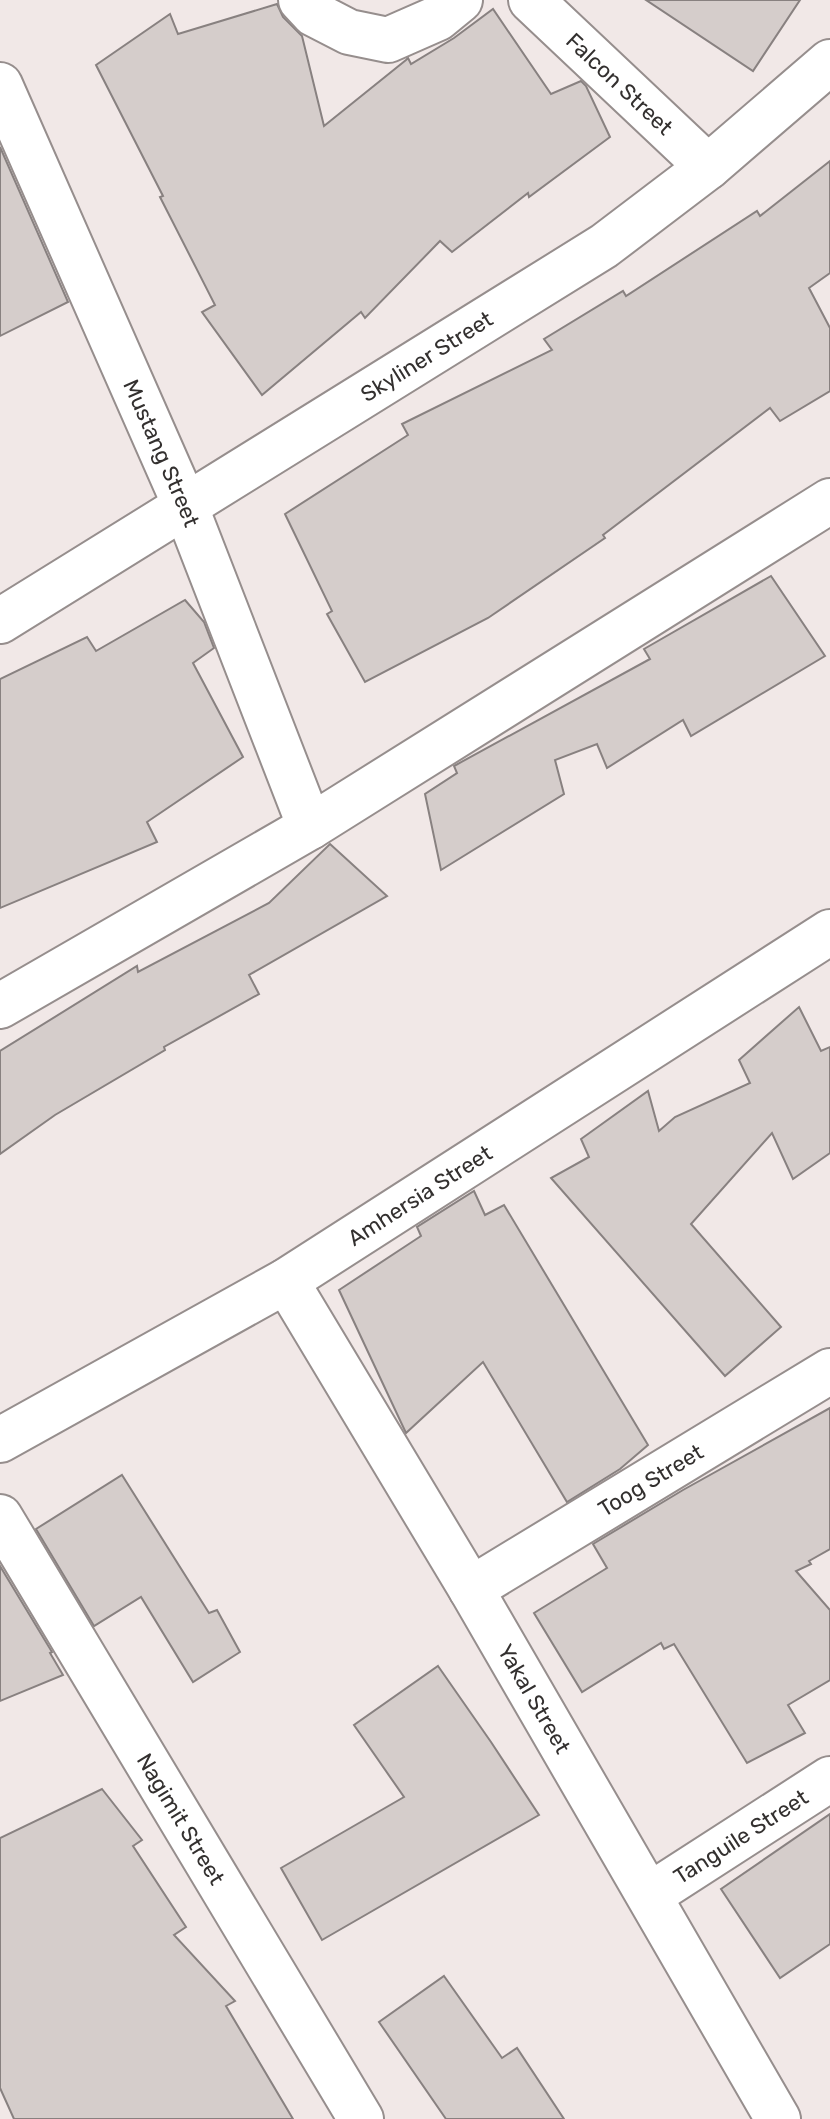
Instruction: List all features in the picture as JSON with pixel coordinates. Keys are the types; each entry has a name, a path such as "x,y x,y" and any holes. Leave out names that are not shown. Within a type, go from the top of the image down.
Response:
{"street":[{"path":"301,0 314,14 349,32 388,40 438,18 460,0"},
{"name":"Falcon Street","path":"531,0 708,167"},
{"name":"Skyliner Street","path":"0,621 604,246 708,167 830,62"},
{"name":"Mustang Street","path":"0,85 185,505 310,827"},
{"path":"0,1006 310,827 830,501"},
{"name":"Amhersia Street","path":"0,1440 286,1281 830,932"},
{"name":"Yakal Street","path":"286,1281 471,1589 778,2119"},
{"name":"Toog Street","path":"471,1589 830,1371"},
{"name":"Nagimit Street","path":"0,1517 361,2119"},
{"name":"Tanguile Street","path":"650,1895 830,1779"}],"building":[{"path":"646,0 800,0 753,71"},
{"path":"277,4 283,17 302,36 324,126 408,58 411,64 493,9 551,94 581,81 586,86 610,137 529,197 528,193 452,252 440,241 365,318 361,312 262,395 202,312 215,305 96,65 170,14 178,34"},
{"path":"0,147 68,302 0,336"},
{"path":"830,161 830,273 809,288 830,328 830,391 780,421 770,408 603,535 605,538 488,618 365,682 327,614 332,611 285,514 408,435 402,424 552,350 544,339 623,291 626,296 757,211 760,216"},
{"path":"771,576 825,656 691,736 683,720 607,768 597,744 555,760 564,794 441,870 425,794 457,773 454,766 650,659 644,649"},
{"path":"185,600 204,622 214,648 193,663 243,757 147,822 157,842 0,908 0,679 87,637 96,651"},
{"path":"330,844 387,896 249,975 259,994 164,1047 165,1050 55,1115 0,1154 0,1051 137,966 138,972 269,903"},
{"path":"799,1007 821,1051 830,1047 830,1153 793,1179 772,1133 691,1224 781,1327 725,1376 551,1178 589,1157 581,1139 648,1091 659,1131 675,1117 750,1083 739,1060"},
{"path":"474,1191 485,1215 504,1205 648,1445 620,1469 567,1502 483,1362 406,1433 339,1290 421,1236 417,1227"},
{"path":"830,1408 830,1549 796,1571 830,1610 830,1680 788,1705 805,1733 747,1763 674,1644 664,1649 661,1643 582,1692 534,1613 607,1568 593,1544"},
{"path":"122,1475 209,1613 217,1610 240,1652 193,1682 141,1597 94,1626 36,1529"},
{"path":"0,1566 63,1675 0,1701"},
{"path":"438,1666 539,1815 322,1940 281,1868 404,1797 354,1725"},
{"path":"102,1789 142,1840 133,1846 186,1927 174,1935 235,2001 226,2006 293,2119 14,2119 0,2088 0,1838"},
{"path":"830,1814 830,1944 780,1978 721,1889"},
{"path":"444,1976 502,2058 517,2048 564,2119 446,2119 379,2022"}]}
